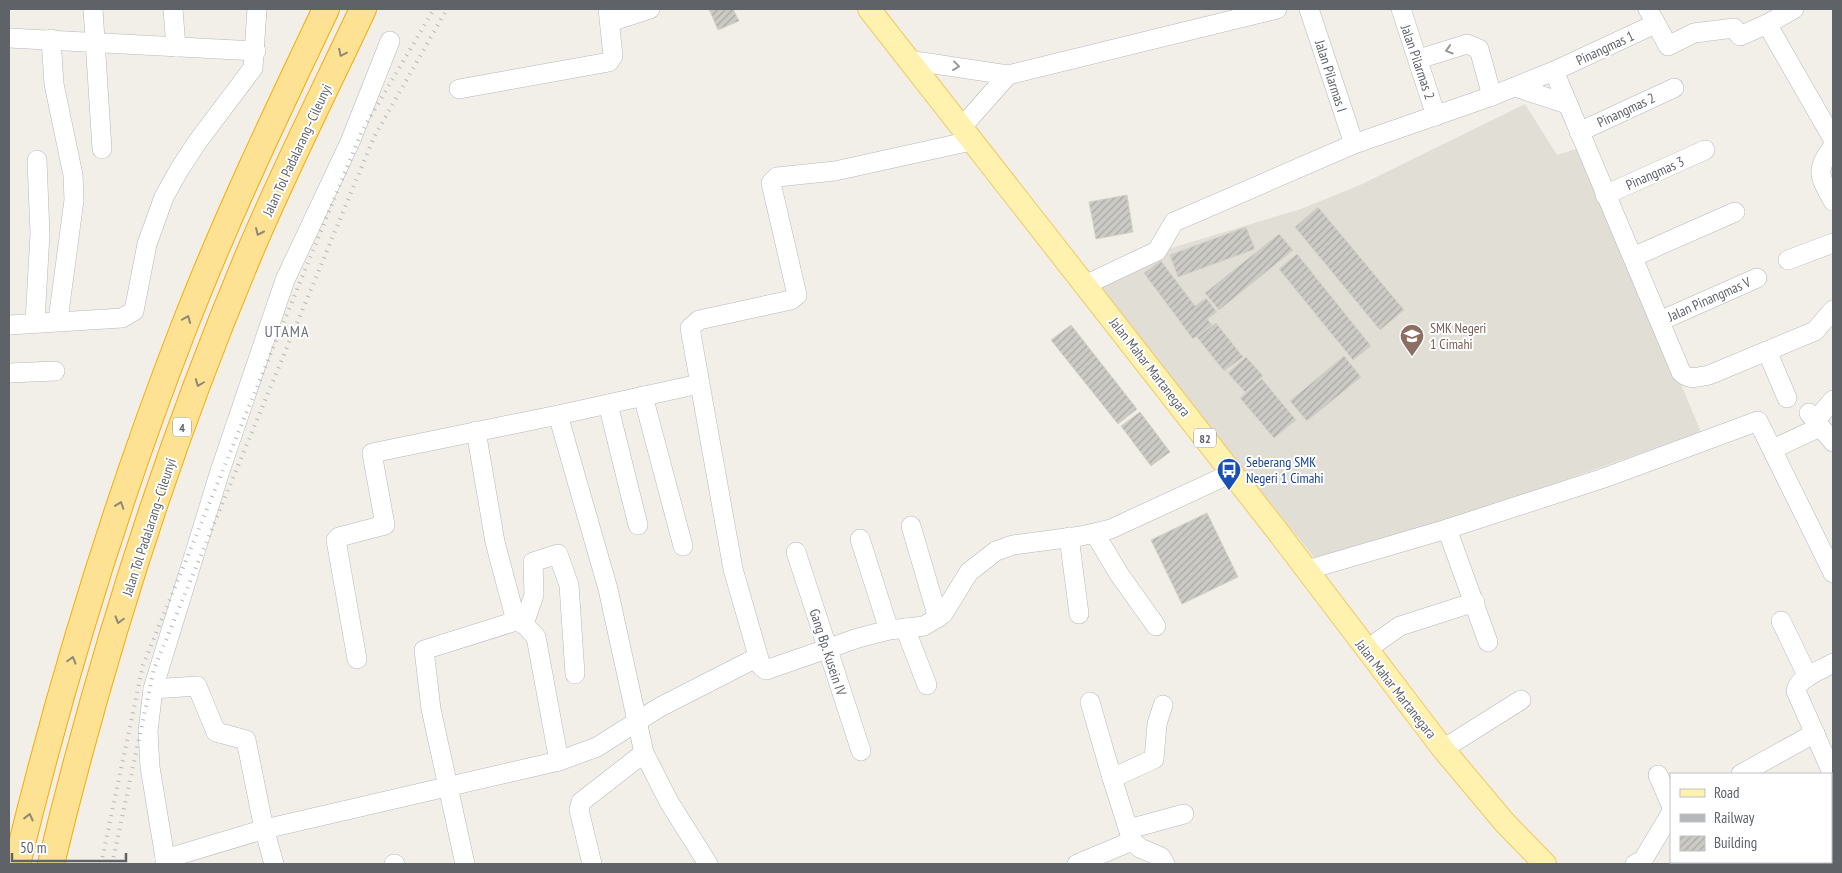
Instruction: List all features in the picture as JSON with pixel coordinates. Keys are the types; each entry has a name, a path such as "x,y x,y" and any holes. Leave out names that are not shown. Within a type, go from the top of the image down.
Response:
{"highway":[{"path":"17,864 39,776 104,549 142,438 224,230 326,9"},
{"name":"Jalan Tol Padalarang–Cileunyi","path":"51,864 68,795 137,560 170,460 249,254 364,9"}],"main road":[{"name":"Jalan Mahar Martanegara","path":"869,9 1232,473 1443,749 1505,823 1545,864"}],"street":[{"path":"93,9 102,149"},
{"path":"173,9 176,47"},
{"path":"9,325 58,320 122,318 134,311 147,244 164,197 198,142 249,76 253,68 256,51 257,9"},
{"path":"459,89 609,62 613,56 609,16 650,9"},
{"path":"908,60 1008,75 1277,9"},
{"name":"Jalan Pilarmas I","path":"1309,9 1354,144"},
{"name":"Jalan Pilarmas 2","path":"1401,9 1419,59 1436,116"},
{"path":"1652,16 1668,46 1694,34 1734,28 1740,36 1768,24 1794,9"},
{"name":"Pinangmas 1","path":"1085,285 1157,251 1174,222 1354,144 1492,96 1554,71 1652,16"},
{"path":"1768,24 1833,139"},
{"path":"9,38 95,41 256,51"},
{"path":"51,39 54,84 72,175 74,200 58,320"},
{"path":"390,41 350,142 285,280 220,471 153,689 148,731 150,767 166,862 264,829 559,761 597,747 692,689 758,657"},
{"path":"1419,59 1467,44 1474,45 1479,49 1492,96"},
{"path":"1554,71 1604,195 1633,257 1681,372 1686,377 1691,379 1709,375 1815,330 1833,310"},
{"path":"1008,75 966,134 888,161 835,171 780,176 774,180 771,183 797,295 791,300 699,320 691,325 689,331 733,569 761,666 766,670 827,648 897,629 924,626 938,618 969,572 987,556 1013,546 1095,534 1111,529 1232,473"},
{"path":"1515,87 1567,104"},
{"name":"Pinangmas 2","path":"1578,132 1674,88"},
{"path":"1833,146 1822,161 1820,170 1821,180 1833,202"},
{"name":"Pinangmas 3","path":"1604,195 1705,150"},
{"path":"35,322 40,234 37,160"},
{"path":"1633,257 1735,212"},
{"path":"1788,260 1833,242"},
{"name":"Jalan Pinangmas V","path":"1660,321 1757,278"},
{"path":"1767,351 1787,398"},
{"path":"9,373 55,371"},
{"path":"357,659 336,540 339,537 385,525 371,454 476,430 558,415 699,384"},
{"path":"643,396 684,546"},
{"path":"1773,449 1815,420 1833,400"},
{"path":"608,404 638,525"},
{"path":"558,415 608,589 644,753 669,802 708,864"},
{"path":"1815,420 1833,442"},
{"path":"1307,570 1447,529 1604,478 1758,421 1832,573"},
{"path":"476,430 495,542 520,622 536,637 559,761"},
{"path":"911,526 938,618"},
{"path":"1447,529 1488,642"},
{"path":"1095,534 1119,574 1156,626"},
{"path":"1070,537 1079,614"},
{"path":"860,539 897,629 926,686"},
{"name":"Gang Bp. Kusein IV","path":"796,552 861,751"},
{"path":"466,864 431,709 423,652 426,649 520,622 534,592 533,562 558,554 569,585 575,674"},
{"path":"1366,650 1400,626 1475,602"},
{"path":"1781,621 1808,677"},
{"path":"1833,663 1797,685 1796,691 1833,775"},
{"path":"153,689 197,686 216,732 246,740 264,829 274,864"},
{"path":"1443,749 1521,700"},
{"path":"1090,702 1130,835 1140,848 1161,857 1165,864"},
{"path":"1112,778 1154,759 1156,732 1162,705"},
{"path":"1743,773 1815,733"},
{"path":"592,864 579,810 581,802 644,753"},
{"path":"1658,775 1670,803"},
{"path":"1077,864 1130,835 1184,814"},
{"path":"1635,864 1643,860 1670,815"}],"shaded area":[{"name":"SMK Negeri 1 Cimahi","path":"1525,104 1557,155 1576,149 1634,273 1701,432 1321,566 1095,283 1158,252 1301,209 1360,185"}],"building":[{"path":"709,9 733,9 739,21 718,30"},
{"path":"1127,195 1133,232 1096,239 1089,202"},
{"path":"1318,207 1404,310 1380,330 1295,227"},
{"path":"1246,227 1255,249 1178,277 1170,255"},
{"path":"1279,234 1293,250 1219,310 1205,293"},
{"path":"1297,254 1371,346 1353,360 1279,269"},
{"path":"1161,261 1195,306 1206,298 1217,312 1207,319 1212,325 1193,339 1144,273"},
{"path":"1216,323 1243,357 1224,371 1197,337"},
{"path":"1071,325 1137,409 1118,424 1051,340"},
{"path":"1344,356 1361,377 1307,421 1290,401"},
{"path":"1246,357 1263,376 1245,392 1228,373"},
{"path":"1262,379 1296,420 1274,438 1240,398"},
{"path":"1140,412 1170,452 1151,466 1121,426"},
{"path":"1207,513 1238,577 1182,604 1151,540"}],"railway":[{"path":"101,864 143,665 362,131 434,9"},
{"path":"112,864 154,669 374,137 447,9"}],"place":[{"name":"SMK Negeri 1 Cimahi","path":"1412,357"},
{"name":"Seberang SMK Negeri 1 Cimahi","path":"1229,491"}],"district":[{"name":"UTAMA","path":"287,331"}]}
